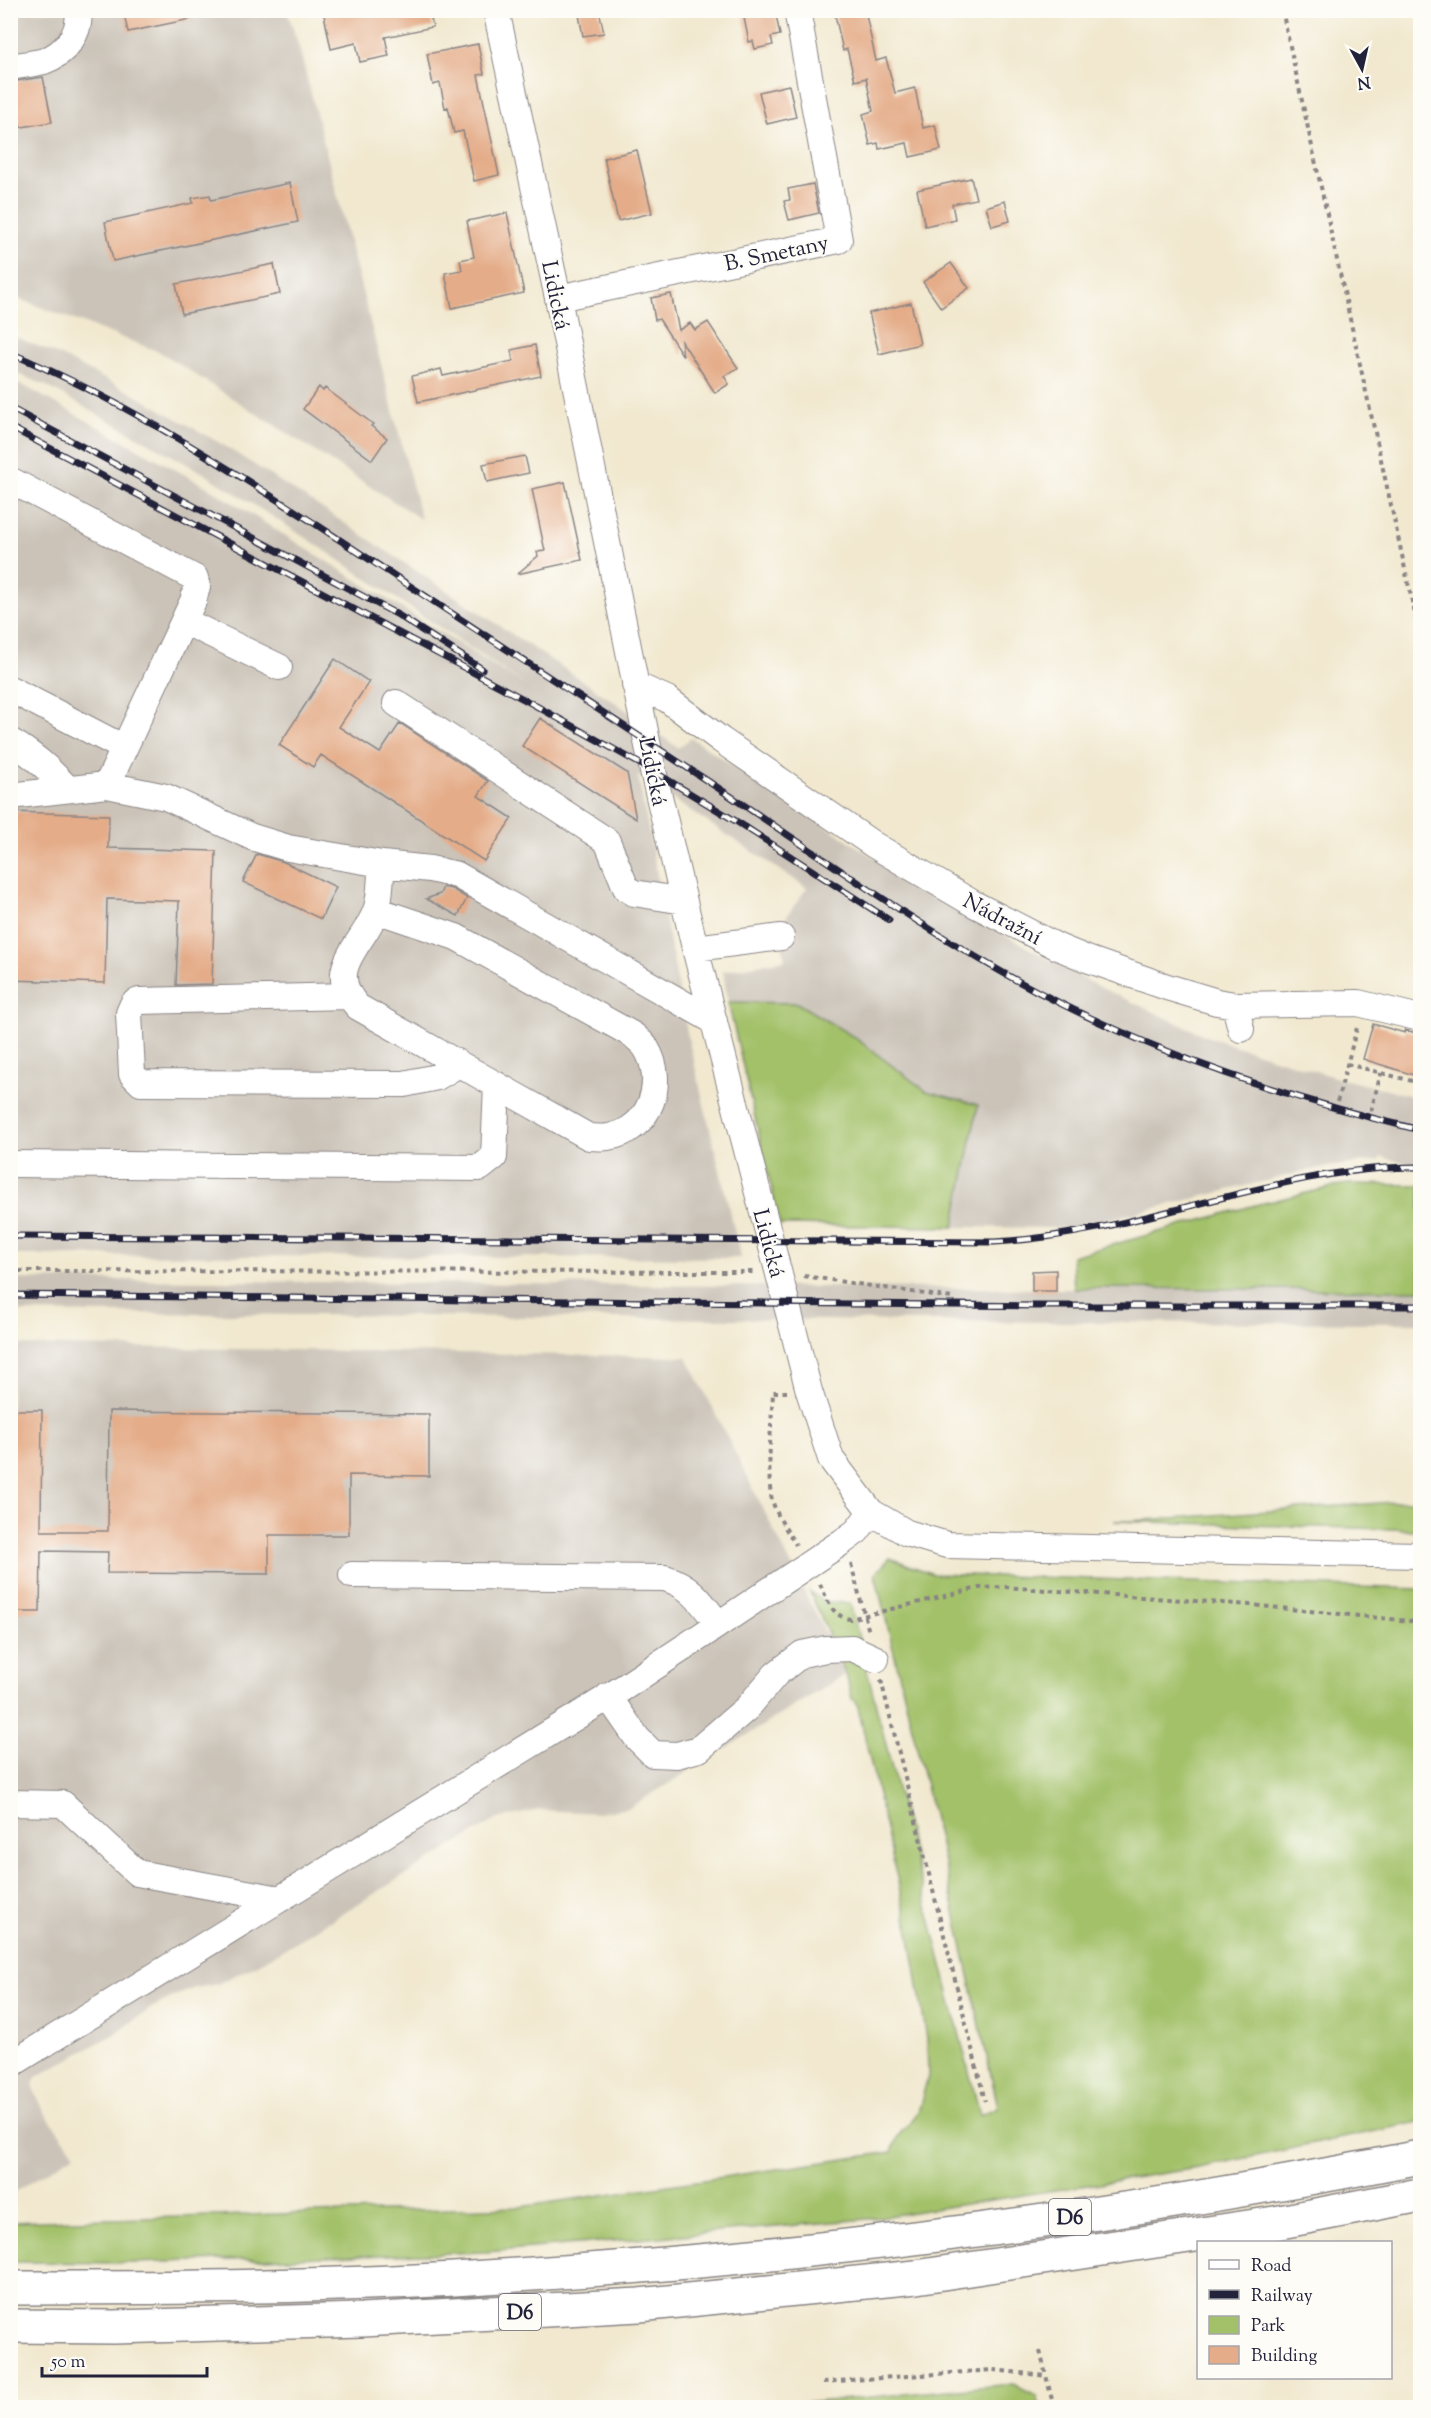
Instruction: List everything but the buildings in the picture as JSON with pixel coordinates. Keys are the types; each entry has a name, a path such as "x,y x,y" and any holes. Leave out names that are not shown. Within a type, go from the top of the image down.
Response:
{"highway":[{"name":"D6","path":"10,2288 225,2286 500,2277 717,2259 916,2239 1162,2204 1420,2157"},
{"name":"D6","path":"10,2326 114,2327 351,2321 639,2305 916,2277 1275,2223 1420,2195"}],"street":[{"path":"10,67 46,60 73,41 80,17 78,10"},
{"name":"Lidická","path":"496,10 558,298 635,685 695,948 809,1391 831,1459 871,1512"},
{"name":"B. Smetany","path":"558,298 838,240 797,10"},
{"path":"10,480 195,578 197,587 194,601 107,785"},
{"path":"184,621 279,667"},
{"name":"Nádražní","path":"635,685 667,699 721,740 874,845 974,904 1058,947 1176,990 1217,1002 1238,1017 1364,1004 1420,1018"},
{"path":"10,689 124,748"},
{"path":"396,703 607,841 626,888 634,893 684,901"},
{"path":"10,741 42,762 68,789"},
{"path":"10,796 107,785 166,797 252,837 288,848 457,875 714,1021"},
{"path":"376,910 456,937 633,1035 646,1049 656,1084 651,1107 634,1126 609,1137 589,1137 358,1007 348,996 342,983 343,970 376,910 382,864"},
{"path":"695,948 781,937"},
{"path":"348,996 140,1001 133,1004 129,1013 132,1074 141,1083 404,1084 437,1077 459,1064"},
{"path":"10,1164 480,1167 494,1157 497,1084"},
{"path":"10,2066 608,1696 857,1531 871,1512 907,1533 947,1545 1420,1555"},
{"path":"352,1575 665,1578 681,1583 694,1594 718,1624"},
{"path":"608,1696 637,1738 653,1754 677,1755 699,1749 747,1708 776,1674 802,1654 826,1649 852,1648 876,1659"},
{"path":"10,1803 63,1804 137,1873 280,1899"}],"path":[{"path":"1282,10 1420,637"},
{"path":"1336,1102 1364,1004"},
{"path":"1347,1064 1420,1083"},
{"path":"1371,1111 1382,1073"},
{"path":"1418,1122 1420,1111"},
{"path":"10,1271 778,1272 952,1298"},
{"path":"865,1615 985,2101"},
{"path":"1040,2351 1054,2408"},
{"path":"823,2382 993,2370 1046,2376"}],"shaded area":[{"path":"10,11 287,11 299,47 421,519 160,352 11,296"},
{"path":"11,335 59,355 223,445 616,703 678,748 691,738 921,888 1095,985 1208,1037 1334,1077 1420,1098 1420,1166 1380,1157 1380,1160 1319,1168 1073,1228 954,1227 977,1105 926,1091 854,1037 797,1003 728,1002 723,971 785,960 779,927 807,888 638,776 689,1042 741,1258 11,1255 10,381 24,386 209,488 530,688 308,539 205,474 45,385 11,371"},
{"path":"11,1279 1041,1289 1420,1290 1420,1323 1041,1322 11,1312"},
{"path":"11,1345 687,1357 846,1674 629,1808 599,1813 539,1810 497,1819 264,1961 217,1984 195,1988 153,2007 116,2033 36,2077 33,2083 35,2092 45,2113 75,2154 11,2194"}],"green space":[{"path":"728,1002 797,1003 854,1037 926,1091 978,1105 954,1227 780,1225"},
{"path":"1345,1184 1420,1185 1420,1290 1074,1288 1072,1256 1259,1204"},
{"path":"1420,1500 1420,1530 1114,1521 1131,1521"},
{"path":"890,1558 933,1574 1420,1589 1420,2122 1198,2168 868,2219 486,2252 132,2263 11,2262 10,2222 520,2207 892,2152 898,2136 918,2113 928,2076 927,2039 908,1926 859,1711 856,1701 852,1699 846,1674 810,1592 824,1602 850,1603 980,2115 998,2107 939,1840 875,1574"},
{"path":"1013,2384 1036,2396 1039,2407 763,2407"}],"railway":[{"path":"10,353 90,390 167,432 243,478 706,780 897,908 1016,980 1112,1028 1213,1068 1316,1102 1420,1130"},
{"path":"10,408 398,615 482,669"},
{"path":"10,427 529,702 653,771 739,823 889,920"},
{"path":"10,1236 994,1242 1048,1237 1102,1227 1313,1177 1366,1170 1420,1167"},
{"path":"10,1295 1041,1306 1420,1306"}]}
